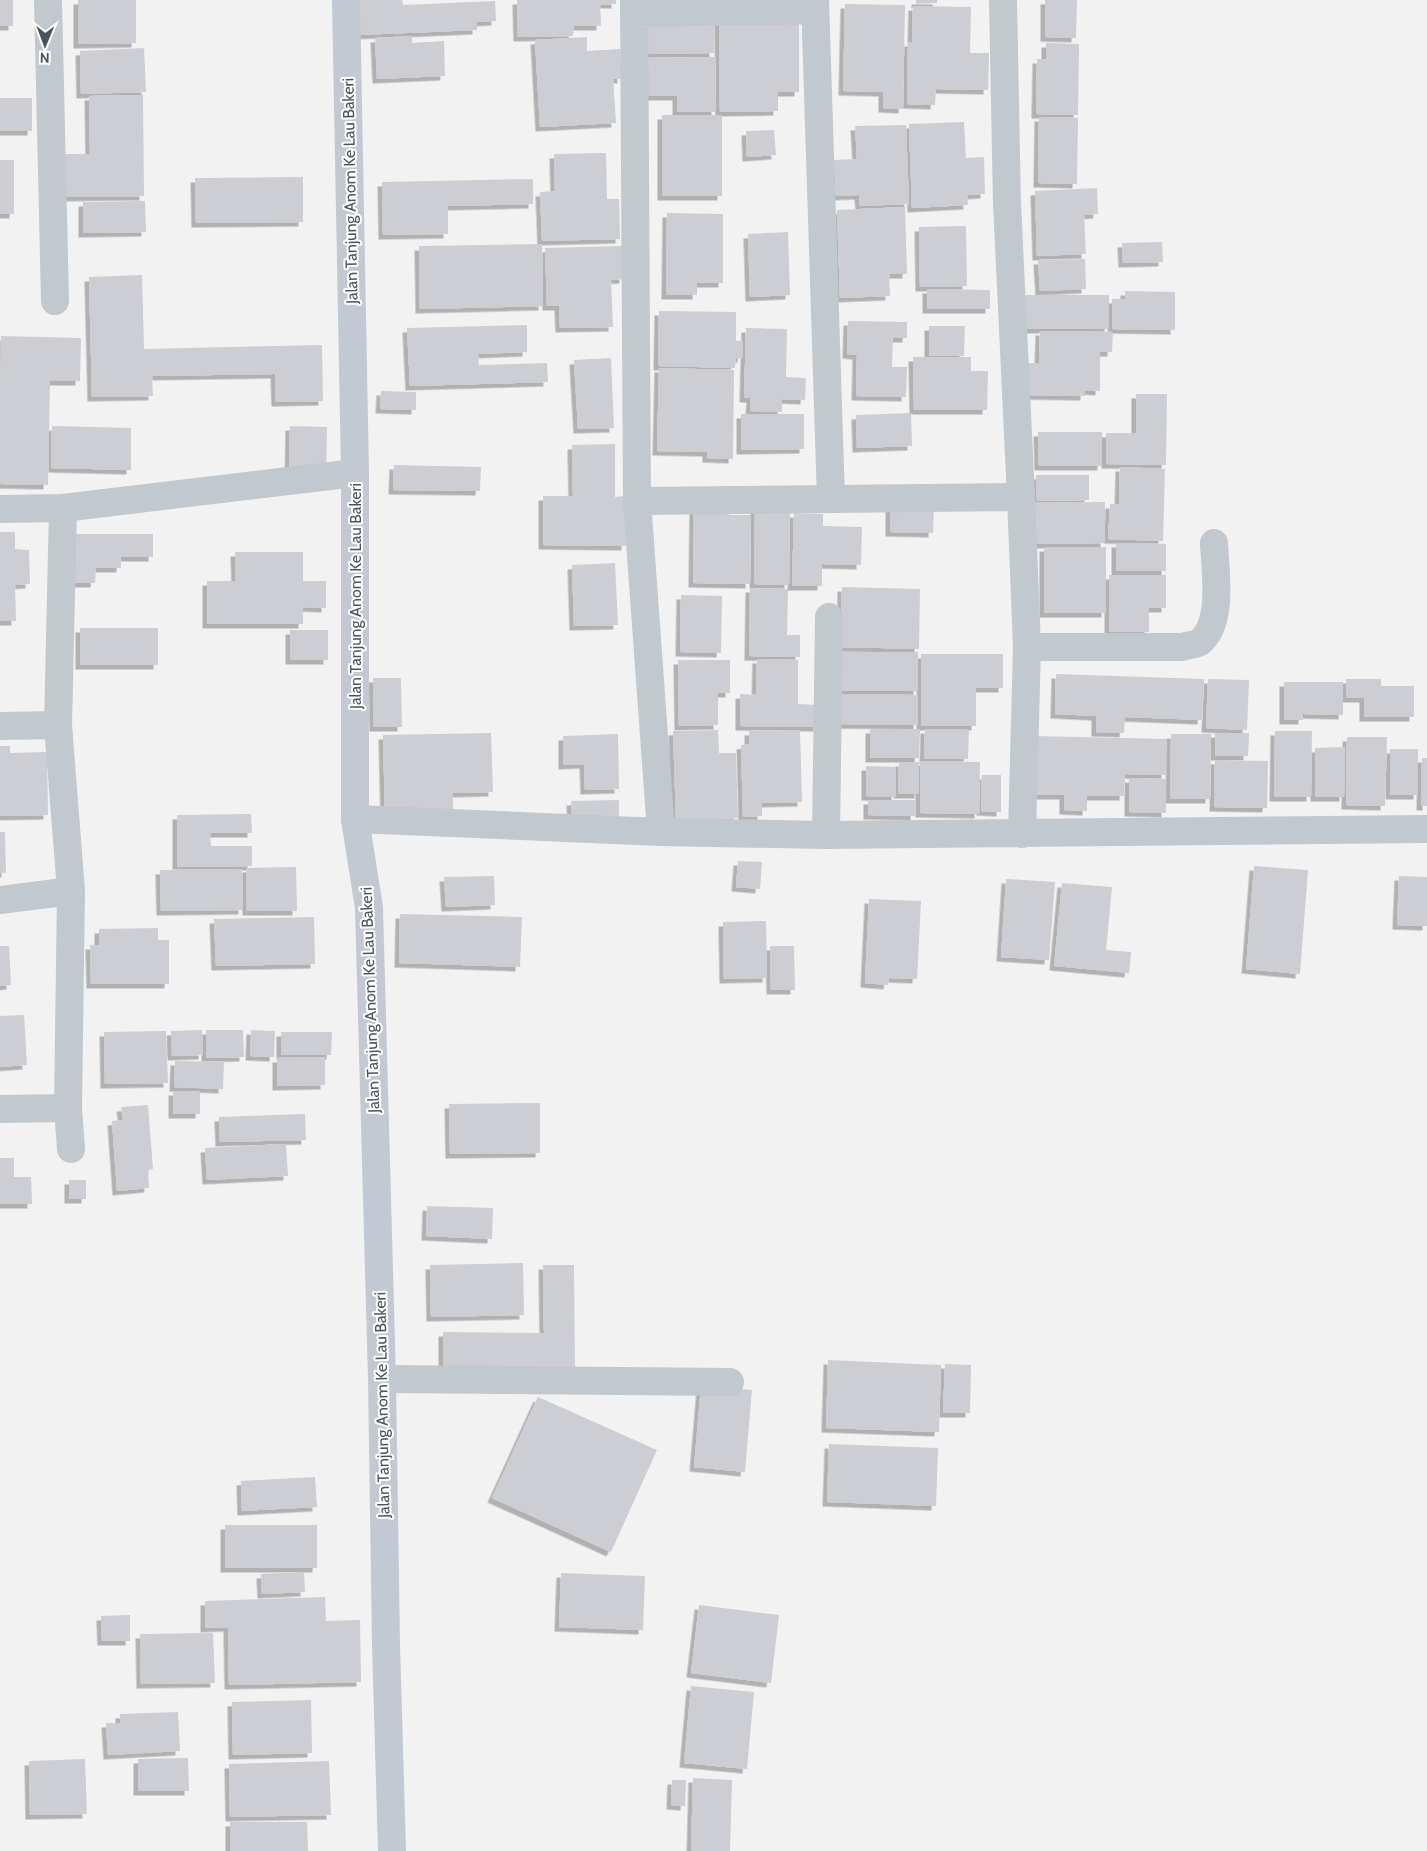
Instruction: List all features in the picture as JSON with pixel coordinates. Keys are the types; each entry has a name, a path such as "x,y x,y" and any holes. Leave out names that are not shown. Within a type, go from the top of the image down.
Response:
{"main road":[{"name":"Jalan Tanjung Anom Ke Lau Bakeri","path":"346,0 355,473 355,819 369,908 382,1379 386,1645 392,1851"}],"street":[{"path":"48,0 55,301"},
{"path":"1003,0 1007,202 1027,647 1022,834"},
{"path":"661,832 637,501 634,6 815,5 831,499"},
{"path":"0,509 63,508 355,473"},
{"path":"637,501 1021,497"},
{"path":"63,508 58,725 71,890 68,1108 71,1149"},
{"path":"1027,647 1182,646 1199,643 1209,631 1216,611 1214,544"},
{"path":"826,835 829,617"},
{"path":"0,726 58,725"},
{"path":"355,819 661,832 826,835 1427,830"},
{"path":"0,900 71,890"},
{"path":"0,1109 68,1108"},
{"path":"382,1379 730,1382"}],"building":[{"path":"0,0 13,0 13,26 0,26"},
{"path":"78,0 136,0 136,43 78,44"},
{"path":"358,0 402,0 403,5 495,1 496,21 477,22 477,30 359,35"},
{"path":"517,0 616,0 616,4 600,4 601,26 574,26 573,36 518,37"},
{"path":"916,0 937,0 937,3 916,4"},
{"path":"1045,0 1077,0 1076,38 1045,37"},
{"path":"845,4 905,5 903,109 883,108 883,92 843,91"},
{"path":"913,6 971,7 970,53 989,53 988,90 936,89 935,105 907,104 908,42 912,42"},
{"path":"719,20 799,20 799,92 778,92 778,111 720,112"},
{"path":"714,23 714,53 646,54 646,24"},
{"path":"412,36 412,43 444,41 445,76 377,79 375,38"},
{"path":"587,37 587,51 620,49 622,79 613,79 616,123 540,127 535,40"},
{"path":"1046,43 1079,44 1078,115 1036,114 1037,59 1046,59"},
{"path":"144,48 146,92 81,94 80,51"},
{"path":"715,57 716,112 677,112 677,96 640,96 641,58"},
{"path":"143,95 144,196 60,197 59,154 90,154 89,96"},
{"path":"0,98 32,98 32,131 0,131"},
{"path":"662,115 722,115 722,196 662,196"},
{"path":"1039,117 1078,118 1077,184 1038,183"},
{"path":"964,122 966,158 984,157 985,194 967,195 968,205 912,208 909,124"},
{"path":"906,125 909,204 860,206 859,195 836,196 834,160 857,159 855,126"},
{"path":"774,130 776,155 747,157 746,131"},
{"path":"606,153 607,199 619,199 620,239 542,241 540,192 555,191 554,154"},
{"path":"0,160 14,160 14,214 0,214"},
{"path":"303,177 303,222 196,223 195,178"},
{"path":"533,179 533,204 448,206 448,234 383,235 382,182"},
{"path":"1097,188 1098,214 1084,215 1086,254 1037,256 1035,191"},
{"path":"145,201 146,232 83,233 83,202"},
{"path":"905,207 907,274 889,274 890,296 840,298 837,210"},
{"path":"667,213 723,214 723,283 697,283 697,295 666,295"},
{"path":"966,226 967,286 920,287 919,227"},
{"path":"788,232 790,295 750,297 748,234"},
{"path":"1162,242 1163,262 1123,263 1122,243"},
{"path":"542,244 543,306 420,309 419,246"},
{"path":"623,246 624,279 611,280 613,327 560,328 559,306 547,306 545,248"},
{"path":"1085,259 1086,289 1040,291 1038,260"},
{"path":"142,275 144,349 322,345 323,401 276,402 275,374 152,376 153,396 92,397 89,277"},
{"path":"927,289 990,290 990,309 927,309"},
{"path":"1125,291 1175,292 1175,330 1112,329 1112,299 1125,299"},
{"path":"1020,295 1109,295 1109,329 1020,329"},
{"path":"659,311 736,312 736,341 743,341 742,358 736,358 735,368 658,366"},
{"path":"848,321 907,322 907,338 893,338 892,367 907,367 906,397 856,396 857,355 847,354"},
{"path":"527,325 527,352 478,354 479,365 547,363 548,382 410,386 407,328"},
{"path":"929,326 965,326 964,356 929,356"},
{"path":"746,328 787,329 786,377 806,378 805,400 782,399 782,412 750,411 751,398 744,398"},
{"path":"1040,331 1113,332 1112,352 1100,352 1100,391 1085,390 1085,396 1023,395 1023,363 1039,363"},
{"path":"1,336 81,338 80,381 50,381 48,485 0,484"},
{"path":"913,357 971,357 971,371 988,371 987,410 914,410"},
{"path":"611,358 614,428 578,429 574,360"},
{"path":"659,368 734,370 733,459 707,458 707,452 657,451"},
{"path":"381,391 416,392 416,410 380,409"},
{"path":"1136,394 1167,394 1166,465 1106,464 1106,433 1136,433"},
{"path":"911,413 912,446 857,448 856,415"},
{"path":"741,414 804,414 804,449 741,450"},
{"path":"52,426 131,428 131,470 51,468"},
{"path":"290,426 327,427 326,480 289,480"},
{"path":"1038,432 1102,432 1102,466 1039,466"},
{"path":"615,444 615,497 626,496 626,546 543,545 543,496 573,496 572,445"},
{"path":"394,465 481,467 480,491 393,490"},
{"path":"1120,467 1165,469 1163,541 1108,539 1110,504 1119,504"},
{"path":"1036,475 1089,475 1089,500 1037,501"},
{"path":"1105,502 1105,543 1028,544 1028,503"},
{"path":"890,505 934,506 933,533 890,532"},
{"path":"694,507 729,508 729,515 751,515 750,584 693,583"},
{"path":"755,509 790,509 789,585 754,584"},
{"path":"794,513 823,514 823,526 862,527 861,565 822,564 822,586 792,586"},
{"path":"0,532 15,532 15,549 29,550 30,584 15,585 16,621 0,621"},
{"path":"74,534 153,534 153,557 121,557 121,568 96,568 95,583 74,583"},
{"path":"1116,543 1166,544 1166,571 1116,571"},
{"path":"1044,547 1106,547 1106,613 1044,613"},
{"path":"235,552 303,552 303,581 326,581 326,608 303,607 303,624 207,624 207,581 236,581"},
{"path":"615,563 618,625 574,626 572,565"},
{"path":"1109,575 1166,575 1166,608 1149,608 1149,632 1109,632"},
{"path":"842,587 920,589 919,649 841,647"},
{"path":"750,588 788,589 787,635 800,635 800,657 749,656"},
{"path":"681,595 722,596 721,653 680,652"},
{"path":"80,628 158,628 158,665 80,665"},
{"path":"290,630 328,630 328,660 290,660"},
{"path":"837,652 918,652 918,691 837,691"},
{"path":"921,654 1003,654 1003,688 976,688 976,726 921,726"},
{"path":"757,659 798,660 798,704 818,705 818,727 740,726 740,694 756,695"},
{"path":"678,660 730,660 730,693 718,693 718,725 679,726"},
{"path":"1056,674 1204,679 1202,720 1125,717 1124,733 1096,732 1096,716 1055,714"},
{"path":"373,678 401,678 402,727 374,727"},
{"path":"1208,679 1249,680 1247,730 1206,728"},
{"path":"1346,679 1381,679 1381,686 1414,686 1414,717 1364,717 1364,698 1346,698"},
{"path":"1284,682 1343,682 1343,715 1303,714 1303,720 1284,720"},
{"path":"836,694 918,695 918,725 835,724"},
{"path":"870,729 920,729 919,758 870,758"},
{"path":"925,729 969,730 968,759 924,759"},
{"path":"718,730 719,753 736,753 738,818 676,820 673,731"},
{"path":"800,730 802,802 762,803 762,816 743,817 741,745 749,744 749,731"},
{"path":"1275,731 1312,731 1311,797 1274,797"},
{"path":"491,733 493,792 453,793 453,815 385,816 383,735"},
{"path":"1215,733 1249,733 1248,756 1215,756"},
{"path":"618,734 619,789 585,790 584,764 563,765 563,736"},
{"path":"1171,734 1211,734 1210,799 1170,799"},
{"path":"1034,736 1166,739 1166,775 1125,774 1124,796 1087,796 1087,811 1064,810 1064,795 1033,795"},
{"path":"1347,737 1387,737 1385,806 1346,805"},
{"path":"0,746 10,746 10,753 47,752 48,815 0,816"},
{"path":"1345,747 1344,797 1315,797 1315,748"},
{"path":"1390,749 1418,749 1418,795 1390,795"},
{"path":"1422,758 1427,758 1427,806 1421,806"},
{"path":"1215,760 1268,761 1267,808 1214,807"},
{"path":"920,761 980,762 979,814 920,813"},
{"path":"899,762 919,762 919,794 898,794"},
{"path":"866,766 896,767 896,797 866,796"},
{"path":"982,775 1001,775 1001,812 981,811"},
{"path":"1129,778 1166,779 1166,813 1129,812"},
{"path":"619,800 619,818 572,820 571,801"},
{"path":"868,800 915,800 915,816 868,815"},
{"path":"251,814 252,833 210,833 211,846 252,846 252,866 177,867 177,815"},
{"path":"0,832 5,832 6,873 0,873"},
{"path":"738,861 762,862 760,889 736,887"},
{"path":"1254,866 1308,870 1300,974 1246,969"},
{"path":"296,867 297,911 247,911 246,868"},
{"path":"242,869 243,910 161,911 160,870"},
{"path":"494,876 495,905 446,907 444,877"},
{"path":"1399,876 1427,877 1427,926 1397,925"},
{"path":"1006,879 1055,882 1049,960 1001,957"},
{"path":"1062,883 1112,887 1106,950 1131,952 1129,973 1054,966"},
{"path":"869,899 921,901 917,979 889,978 888,985 865,983"},
{"path":"400,914 522,917 520,967 399,963"},
{"path":"314,917 315,964 216,966 214,919"},
{"path":"766,921 767,978 724,979 723,922"},
{"path":"158,928 158,940 169,940 169,984 91,984 90,945 99,945 99,929"},
{"path":"0,946 9,946 11,985 0,986"},
{"path":"770,946 794,946 795,990 771,990"},
{"path":"24,1015 27,1065 0,1067 0,1016"},
{"path":"202,1030 203,1055 172,1056 171,1031"},
{"path":"206,1030 243,1030 244,1057 206,1058"},
{"path":"251,1030 275,1031 274,1057 250,1056"},
{"path":"166,1031 168,1083 105,1084 104,1032"},
{"path":"281,1032 332,1032 331,1055 281,1055"},
{"path":"325,1057 325,1085 277,1086 277,1058"},
{"path":"175,1061 224,1062 223,1089 174,1087"},
{"path":"173,1091 200,1091 200,1114 173,1114"},
{"path":"540,1103 540,1153 450,1154 449,1104"},
{"path":"148,1105 153,1169 148,1170 149,1188 117,1191 112,1121 123,1120 121,1107"},
{"path":"305,1114 306,1140 220,1142 219,1117"},
{"path":"286,1144 288,1176 207,1180 205,1148"},
{"path":"0,1158 14,1158 14,1177 31,1177 32,1204 0,1204"},
{"path":"69,1180 86,1180 86,1199 69,1199"},
{"path":"427,1206 493,1208 492,1239 426,1236"},
{"path":"523,1263 524,1315 431,1317 430,1265"},
{"path":"543,1265 574,1265 575,1372 443,1372 443,1332 544,1333"},
{"path":"828,1360 941,1365 939,1432 826,1428"},
{"path":"945,1364 971,1365 970,1413 943,1413"},
{"path":"701,1386 752,1390 745,1472 694,1467"},
{"path":"538,1397 657,1450 611,1552 492,1498"},
{"path":"829,1444 938,1448 936,1506 827,1502"},
{"path":"315,1477 317,1507 242,1511 241,1481"},
{"path":"225,1525 317,1525 317,1568 225,1568"},
{"path":"304,1572 305,1592 262,1594 261,1574"},
{"path":"561,1573 645,1576 643,1630 559,1627"},
{"path":"325,1597 326,1621 360,1620 361,1682 229,1685 228,1627 205,1628 205,1601"},
{"path":"699,1605 779,1615 771,1683 691,1673"},
{"path":"130,1615 130,1641 102,1641 101,1616"},
{"path":"213,1633 215,1683 141,1684 140,1634"},
{"path":"691,1686 754,1692 747,1769 684,1763"},
{"path":"311,1700 312,1753 233,1755 232,1702"},
{"path":"178,1712 180,1751 108,1755 106,1723 120,1723 120,1714"},
{"path":"188,1758 189,1791 138,1791 138,1759"},
{"path":"85,1759 87,1814 30,1815 29,1761"},
{"path":"329,1761 331,1815 230,1817 229,1764"},
{"path":"693,1778 732,1780 730,1851 691,1851"},
{"path":"672,1780 686,1780 685,1806 671,1805"},
{"path":"230,1822 307,1822 308,1851 230,1851"}]}
